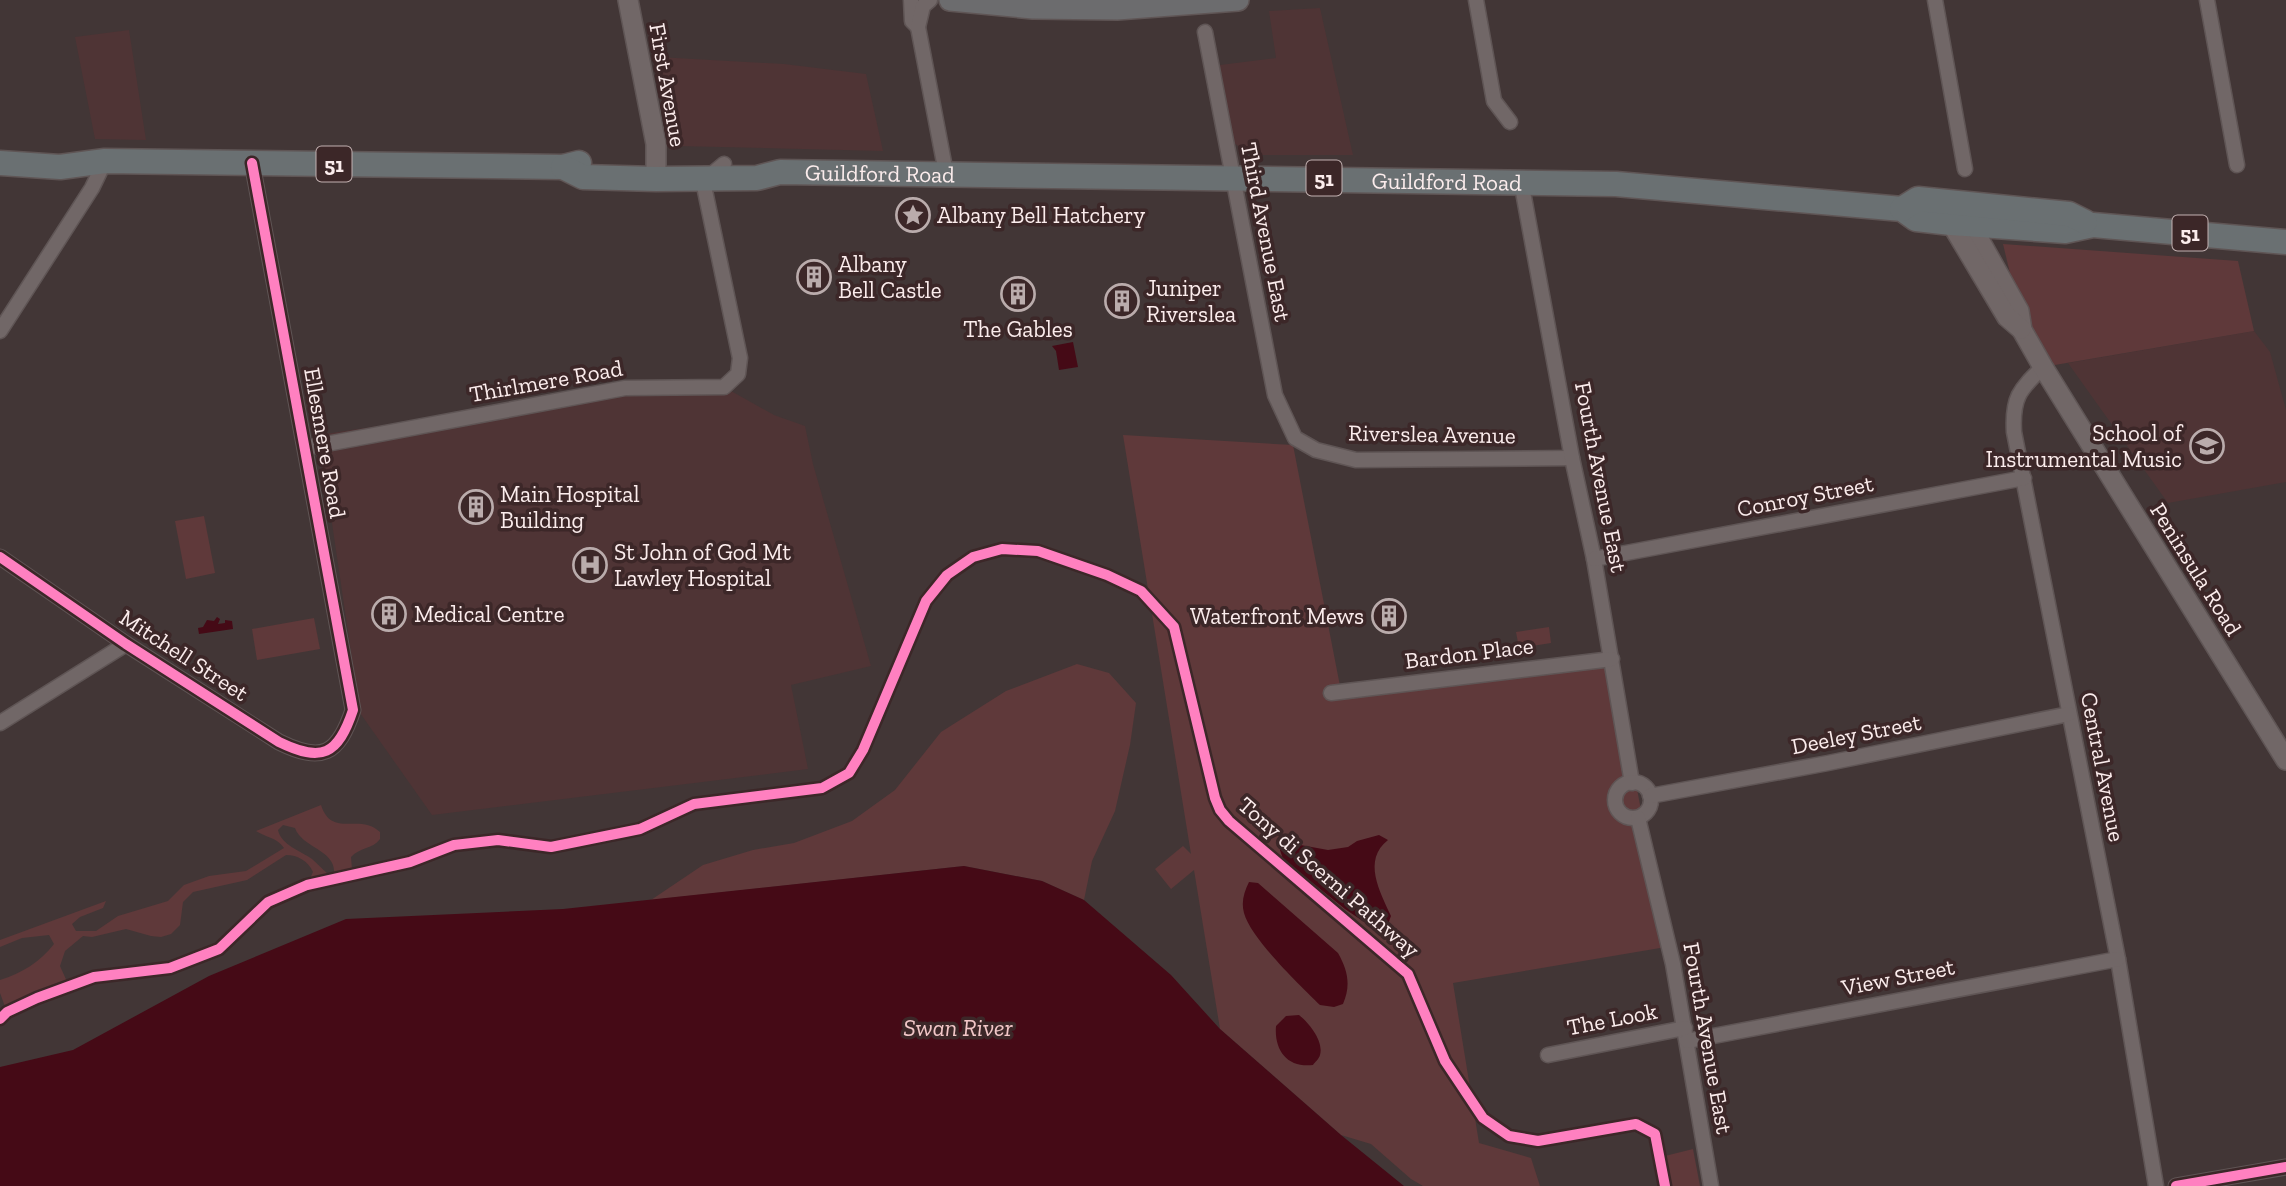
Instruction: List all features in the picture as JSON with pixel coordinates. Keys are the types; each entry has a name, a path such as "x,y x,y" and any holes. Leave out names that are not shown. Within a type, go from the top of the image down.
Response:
{"highway":[{"name":"Guildford Road","path":"0,149 106,161 564,167 582,162 657,171 715,171 756,165 780,172 1616,184 1902,209 1918,199 1956,216 2065,231 2093,225 2286,242"},
{"name":"Guildford Road","path":"0,163 60,167 106,161"},
{"name":"Guildford Road","path":"1956,216 2069,214 2093,225"}],"main road":[{"path":"950,0 1034,8 1238,0"}],"street":[{"name":"First Avenue","path":"628,0 656,144 657,171"},
{"path":"911,0 912,21 918,27"},
{"path":"930,0 923,6 918,27 946,173"},
{"path":"1476,0 1493,101 1510,122"},
{"path":"1935,0 1965,169"},
{"path":"2207,0 2237,165"},
{"name":"Third Avenue East","path":"1205,32 1275,395 1294,438"},
{"path":"0,331 92,188 106,161"},
{"name":"Ellesmere Road","path":"253,163 353,710 346,729"},
{"name":"Thirlmere Road","path":"305,447 625,388 724,387 738,374 740,358 705,197 704,186 715,171"},
{"name":"Fourth Avenue East","path":"1521,181 1572,458 1594,559 1632,783"},
{"name":"Peninsula Road","path":"1956,216 2018,311 2022,330 2043,367 2286,760"},
{"name":"Central Avenue","path":"2043,367 2019,390 2012,411 2014,432 2118,959 2156,1186"},
{"name":"Riverslea Avenue","path":"1294,438 1316,450 1356,460 1572,458"},
{"name":"Conroy Street","path":"1594,559 2024,478"},
{"name":"Mitchell Street","path":"0,557 126,644 279,742 301,753 320,754 336,745 346,729"},
{"path":"0,723 126,644"},
{"name":"Bardon Place","path":"1331,692 1612,659"},
{"name":"Deeley Street","path":"1650,796 1842,761 2069,714"},
{"path":"1632,783 1646,788 1651,801 1647,811 1638,818 1627,817 1616,806 1618,791 1632,783"},
{"name":"Fourth Avenue East","path":"1638,818 1673,964 1711,1186"},
{"name":"View Street","path":"1686,1035 2118,959"},
{"name":"The Look","path":"1548,1055 1686,1035"},
{"path":"2176,1186 2286,1167"}],"shaded area":[{"path":"1320,8 1353,155 1251,155 1224,136 1212,66 1276,58 1269,11"},
{"path":"129,30 146,140 95,139 75,37"},
{"path":"658,57 784,64 866,74 883,151 677,146"},
{"path":"2003,244 2238,261 2254,331 2043,367 2019,311"},
{"name":"School of Instrumental Music","path":"2254,331 2270,352 2286,410 2286,482 2168,503 2068,363"},
{"name":"St John of God Mt Lawley Hospital","path":"724,387 774,415 805,426 813,464 871,666 791,685 808,769 432,815 360,713 319,435 606,391"},
{"path":"1123,435 1293,445 1341,691 1614,663 1666,947 1453,983 1479,1143 1531,1158 1540,1186 1423,1186 1371,1144 1341,1135 1220,1029 1194,870 1171,889 1155,869 1183,846 1191,854"},
{"path":"204,516 215,573 186,579 175,521"},
{"path":"314,618 320,649 257,660 252,629"},
{"path":"1549,627 1551,643 1519,648 1516,632"},
{"path":"1077,664 1109,673 1136,703 1130,745 1115,811 1092,861 1084,900 1042,881 964,866 651,900 703,865 753,850 794,843 852,821 895,790 941,732 1006,691"},
{"path":"321,805 332,821 372,826 380,832 380,839 351,857 352,869 357,874 307,885 313,872 311,868 302,859 286,855 247,880 193,892 183,902 180,925 171,934 151,936 126,929 92,937 83,936 65,951 60,966 69,986 7,1012 0,993 0,980 30,966 54,944 49,935 22,938 0,947 0,940 106,901 103,908 80,917 72,924 76,931 96,931 118,916 168,901 184,885 209,876 246,871 284,848 275,840 256,831","holes":["283,825 295,828 304,840 330,859 334,873 329,875 312,859 287,844 278,830"]},
{"path":"1693,1149 1700,1186 1667,1186 1661,1157"}],"water":[{"path":"1073,342 1078,367 1059,370 1056,351 1052,346"},
{"path":"217,617 220,619 218,624 225,623 225,620 232,621 233,629 199,634 198,628 203,627 207,620 214,621"},
{"path":"1379,835 1388,840 1380,848 1375,867 1378,887 1391,916 1386,929 1376,930 1345,909 1283,859 1280,850 1284,842 1328,850 1348,847 1357,841"},
{"name":"Swan River","path":"964,866 1042,881 1084,900 1171,975 1220,1029 1404,1186 0,1186 0,1067 73,1050 209,976 346,919 563,909"},
{"path":"1249,882 1258,883 1338,953 1347,978 1343,1004 1334,1007 1320,1005 1256,936 1243,909"},
{"path":"1299,1015 1311,1027 1320,1044 1320,1055 1313,1065 1290,1061 1277,1043 1276,1026 1286,1016"}],"cycle path":[{"path":"0,557 126,644 279,742 317,753 326,751 341,737 353,710 252,163"},
{"name":"Tony di Scerni Pathway","path":"0,1019 7,1012 37,998 94,977 170,968 219,949 268,902 307,885 410,862 454,845 498,840 551,847 640,829 694,804 822,788 849,773 863,750 926,601 947,575 973,557 1002,549 1038,551 1107,575 1141,591 1174,627 1220,810 1229,821 1408,974 1445,1061 1483,1118 1509,1136 1538,1141 1636,1124 1655,1134 1665,1186"},
{"path":"2176,1186 2286,1167"}],"place":[{"name":"Albany Bell Hatchery","path":"913,215"},
{"name":"Albany Bell Castle","path":"814,277"},
{"name":"The Gables","path":"1018,294"},
{"name":"Juniper Riverslea","path":"1122,301"},
{"name":"School of Instrumental Music","path":"2207,446"},
{"name":"Main Hospital Building","path":"476,507"},
{"name":"St John of God Mt Lawley Hospital","path":"590,565"},
{"name":"Medical Centre","path":"389,614"},
{"name":"Waterfront Mews","path":"1389,616"}]}
